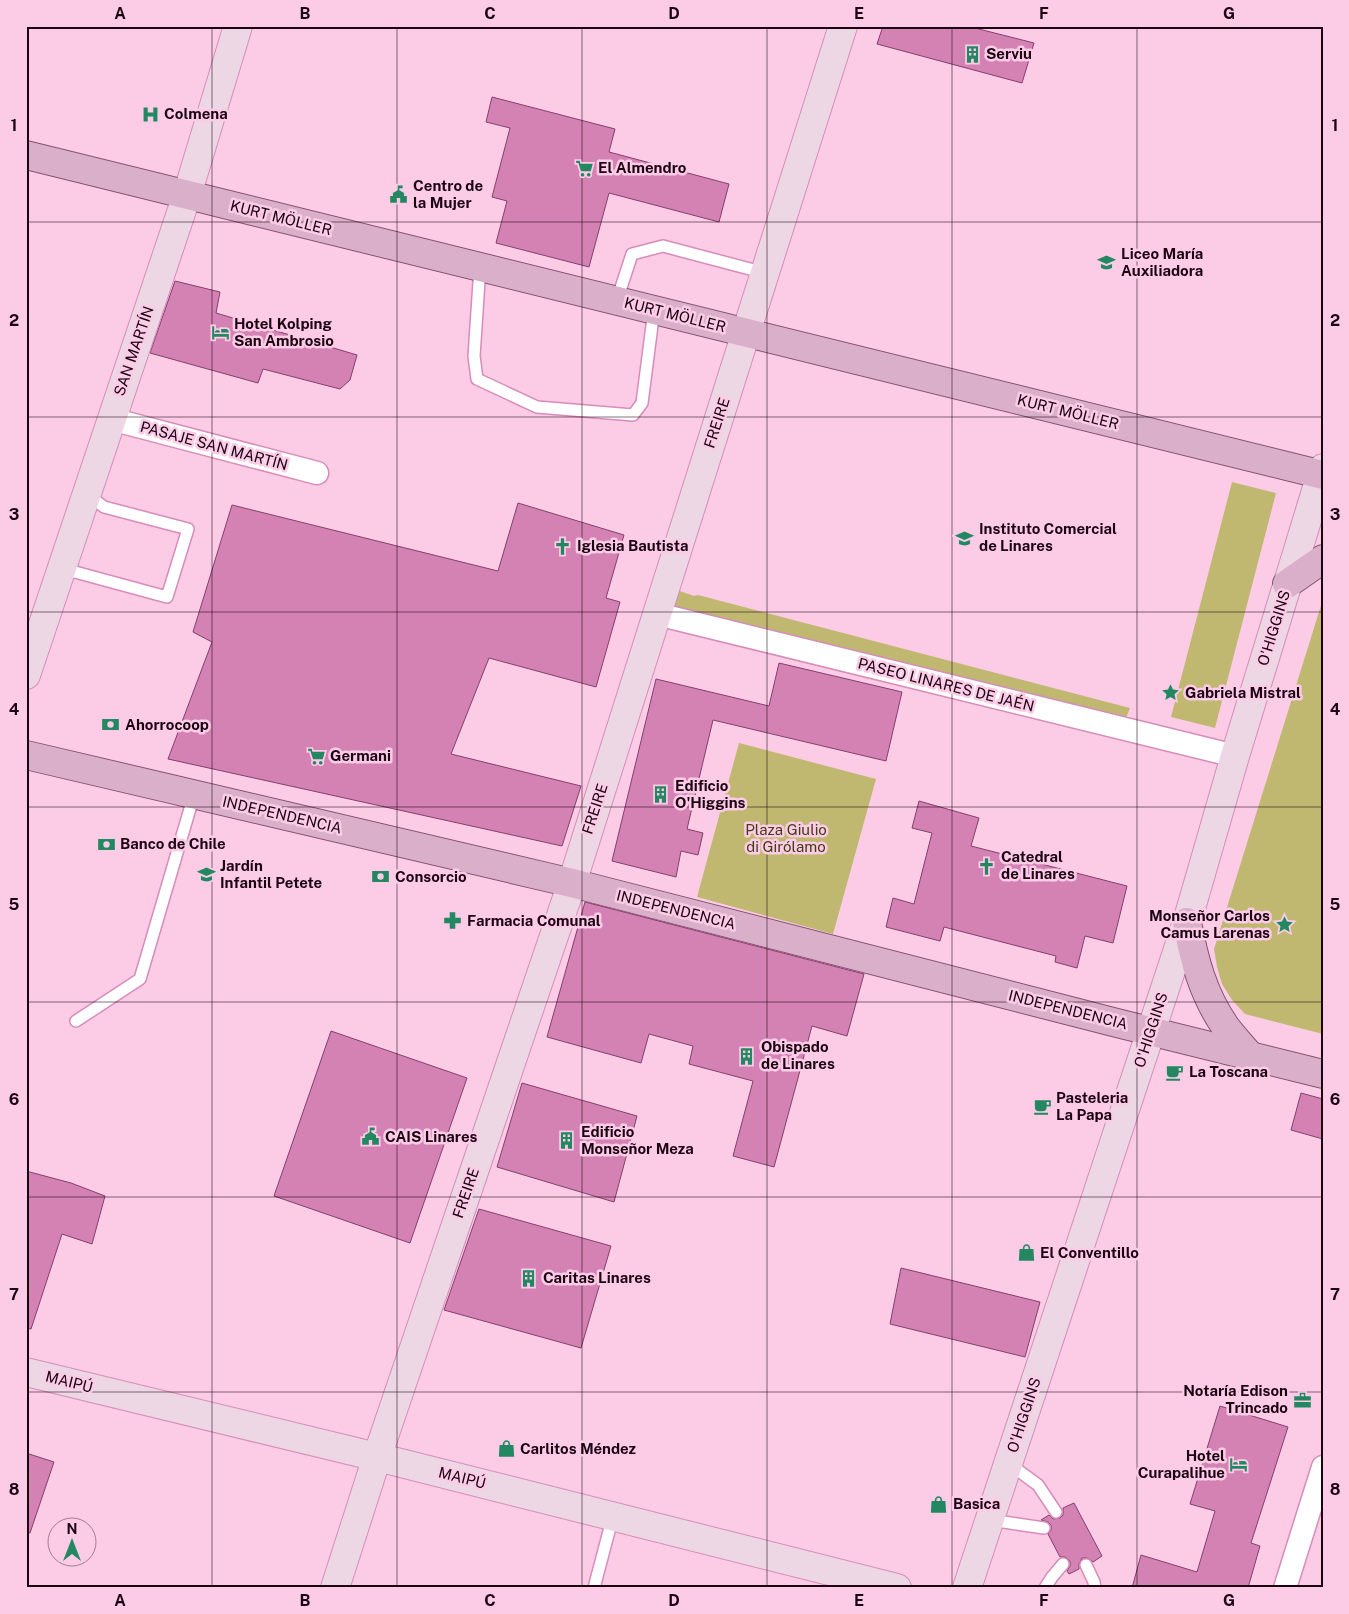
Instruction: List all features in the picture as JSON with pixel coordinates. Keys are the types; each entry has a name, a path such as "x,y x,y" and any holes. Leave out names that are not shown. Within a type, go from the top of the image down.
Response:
{"main road":[{"name":"KURT MÖLLER","path":"26,155 1322,472"},
{"path":"1287,584 1323,559"},
{"name":"INDEPENDENCIA","path":"26,755 572,883 1151,1032 1323,1074"},
{"path":"1187,922 1194,959 1207,995 1226,1027 1250,1056"}],"street":[{"name":"SAN MARTÍN","path":"26,675 187,194 238,26"},
{"name":"FREIRE","path":"334,1588 572,883 843,26"},
{"name":"PASAJE SAN MARTÍN","path":"111,419 317,473"},
{"name":"O'HIGGINS","path":"967,1588 1187,922 1235,756 1322,472"},
{"name":"PASEO LINARES DE JAÉN","path":"657,614 1235,756"},
{"name":"MAIPÚ","path":"26,1372 377,1457 897,1588"},
{"path":"1285,1588 1323,1467"}],"lane":[{"path":"617,300 632,254 663,246 765,273"},
{"path":"480,267 474,356 477,379 537,407 633,415 642,403 654,309"},
{"path":"61,572 75,572 167,597 188,529 104,507 86,493"},
{"path":"76,1021 140,979 194,794"},
{"path":"1008,1463 1038,1485 1056,1512"},
{"path":"594,1588 613,1516"},
{"path":"990,1520 1044,1528"},
{"path":"1045,1588 1063,1564"},
{"path":"1086,1565 1095,1588"}],"green space":[{"path":"1232,482 1276,493 1215,728 1171,717"},
{"path":"674,589 694,596 698,595 1130,708 1124,723 668,609"},
{"path":"1323,599 1323,1034 1245,1014 1232,1000 1222,984 1214,949"},
{"name":"Plaza Giulio di Girólamo","path":"739,743 876,779 833,934 697,897"}],"building":[{"name":"Serviu","path":"883,26 967,26 1034,43 1022,83 877,44"},
{"name":"El Almendro","path":"492,97 615,129 609,152 729,184 719,222 609,193 589,267 496,243 507,201 492,197 510,128 486,122"},
{"name":"Hotel Kolping San Ambrosio","path":"175,281 220,292 216,313 357,355 350,380 340,389 263,369 258,383 150,353"},
{"path":"518,503 624,535 606,598 620,602 596,687 489,658 451,754 581,786 562,846 168,759 212,642 193,632 232,505 498,571"},
{"name":"Edificio O'Higgins","path":"779,663 902,692 886,761 713,720 687,829 703,833 698,855 681,851 676,877 612,861 656,679 769,706"},
{"name":"Catedral de Linares","path":"919,801 979,818 971,846 1127,886 1113,943 1085,936 1077,968 1055,962 1056,956 944,927 940,941 886,927 893,898 914,904 932,833 912,828"},
{"path":"585,902 864,974 847,1036 812,1026 774,1167 733,1156 753,1081 689,1064 693,1046 649,1034 641,1063 547,1037"},
{"name":"CAIS Linares","path":"331,1031 467,1078 410,1243 274,1196"},
{"name":"Edificio Monseñor Meza","path":"522,1083 637,1116 614,1202 497,1167"},
{"path":"1301,1093 1323,1099 1323,1139 1291,1130"},
{"path":"26,1171 71,1183 105,1196 92,1244 62,1234 31,1329 26,1328"},
{"name":"Caritas Linares","path":"479,1209 611,1246 581,1348 444,1310"},
{"path":"901,1268 1040,1302 1025,1357 890,1324"},
{"path":"1220,1406 1288,1427 1251,1543 1260,1546 1248,1588 1132,1588 1141,1555 1197,1572 1215,1511 1190,1504"},
{"path":"26,1453 54,1462 30,1533 26,1533"},
{"path":"1074,1503 1102,1556 1093,1562 1087,1558 1082,1558 1079,1569 1069,1574 1067,1571 1070,1561 1065,1557 1060,1557 1048,1534 1051,1530 1051,1525 1041,1520 1049,1515 1053,1519 1060,1518 1063,1515 1063,1508"}],"place":[{"name":"Serviu","path":"972,54"},
{"name":"Colmena","path":"150,114"},
{"name":"El Almendro","path":"584,168"},
{"name":"Centro de la Mujer","path":"399,195"},
{"name":"Liceo María Auxiliadora","path":"1107,263"},
{"name":"Hotel Kolping San Ambrosio","path":"220,333"},
{"name":"Instituto Comercial de Linares","path":"965,538"},
{"name":"Iglesia Bautista","path":"563,546"},
{"name":"Gabriela Mistral","path":"1171,693"},
{"name":"Ahorrocoop","path":"111,725"},
{"name":"Germani","path":"316,756"},
{"name":"Edificio O'Higgins","path":"661,795"},
{"name":"Banco de Chile","path":"106,844"},
{"name":"Catedral de Linares","path":"987,866"},
{"name":"Jardín Infantil Petete","path":"206,875"},
{"name":"Consorcio","path":"381,877"},
{"name":"Farmacia Comunal","path":"453,921"},
{"name":"Monseñor Carlos Camus Larenas","path":"1284,925"},
{"name":"Obispado de Linares","path":"747,1056"},
{"name":"La Toscana","path":"1175,1072"},
{"name":"Pasteleria La Papa","path":"1042,1107"},
{"name":"CAIS Linares","path":"371,1137"},
{"name":"Edificio Monseñor Meza","path":"567,1141"},
{"name":"El Conventillo","path":"1026,1253"},
{"name":"Caritas Linares","path":"529,1278"},
{"name":"Notaría Edison Trincado","path":"1302,1400"},
{"name":"Carlitos Méndez","path":"506,1449"},
{"name":"Hotel Curapalihue","path":"1239,1465"},
{"name":"Basica","path":"939,1504"}]}
